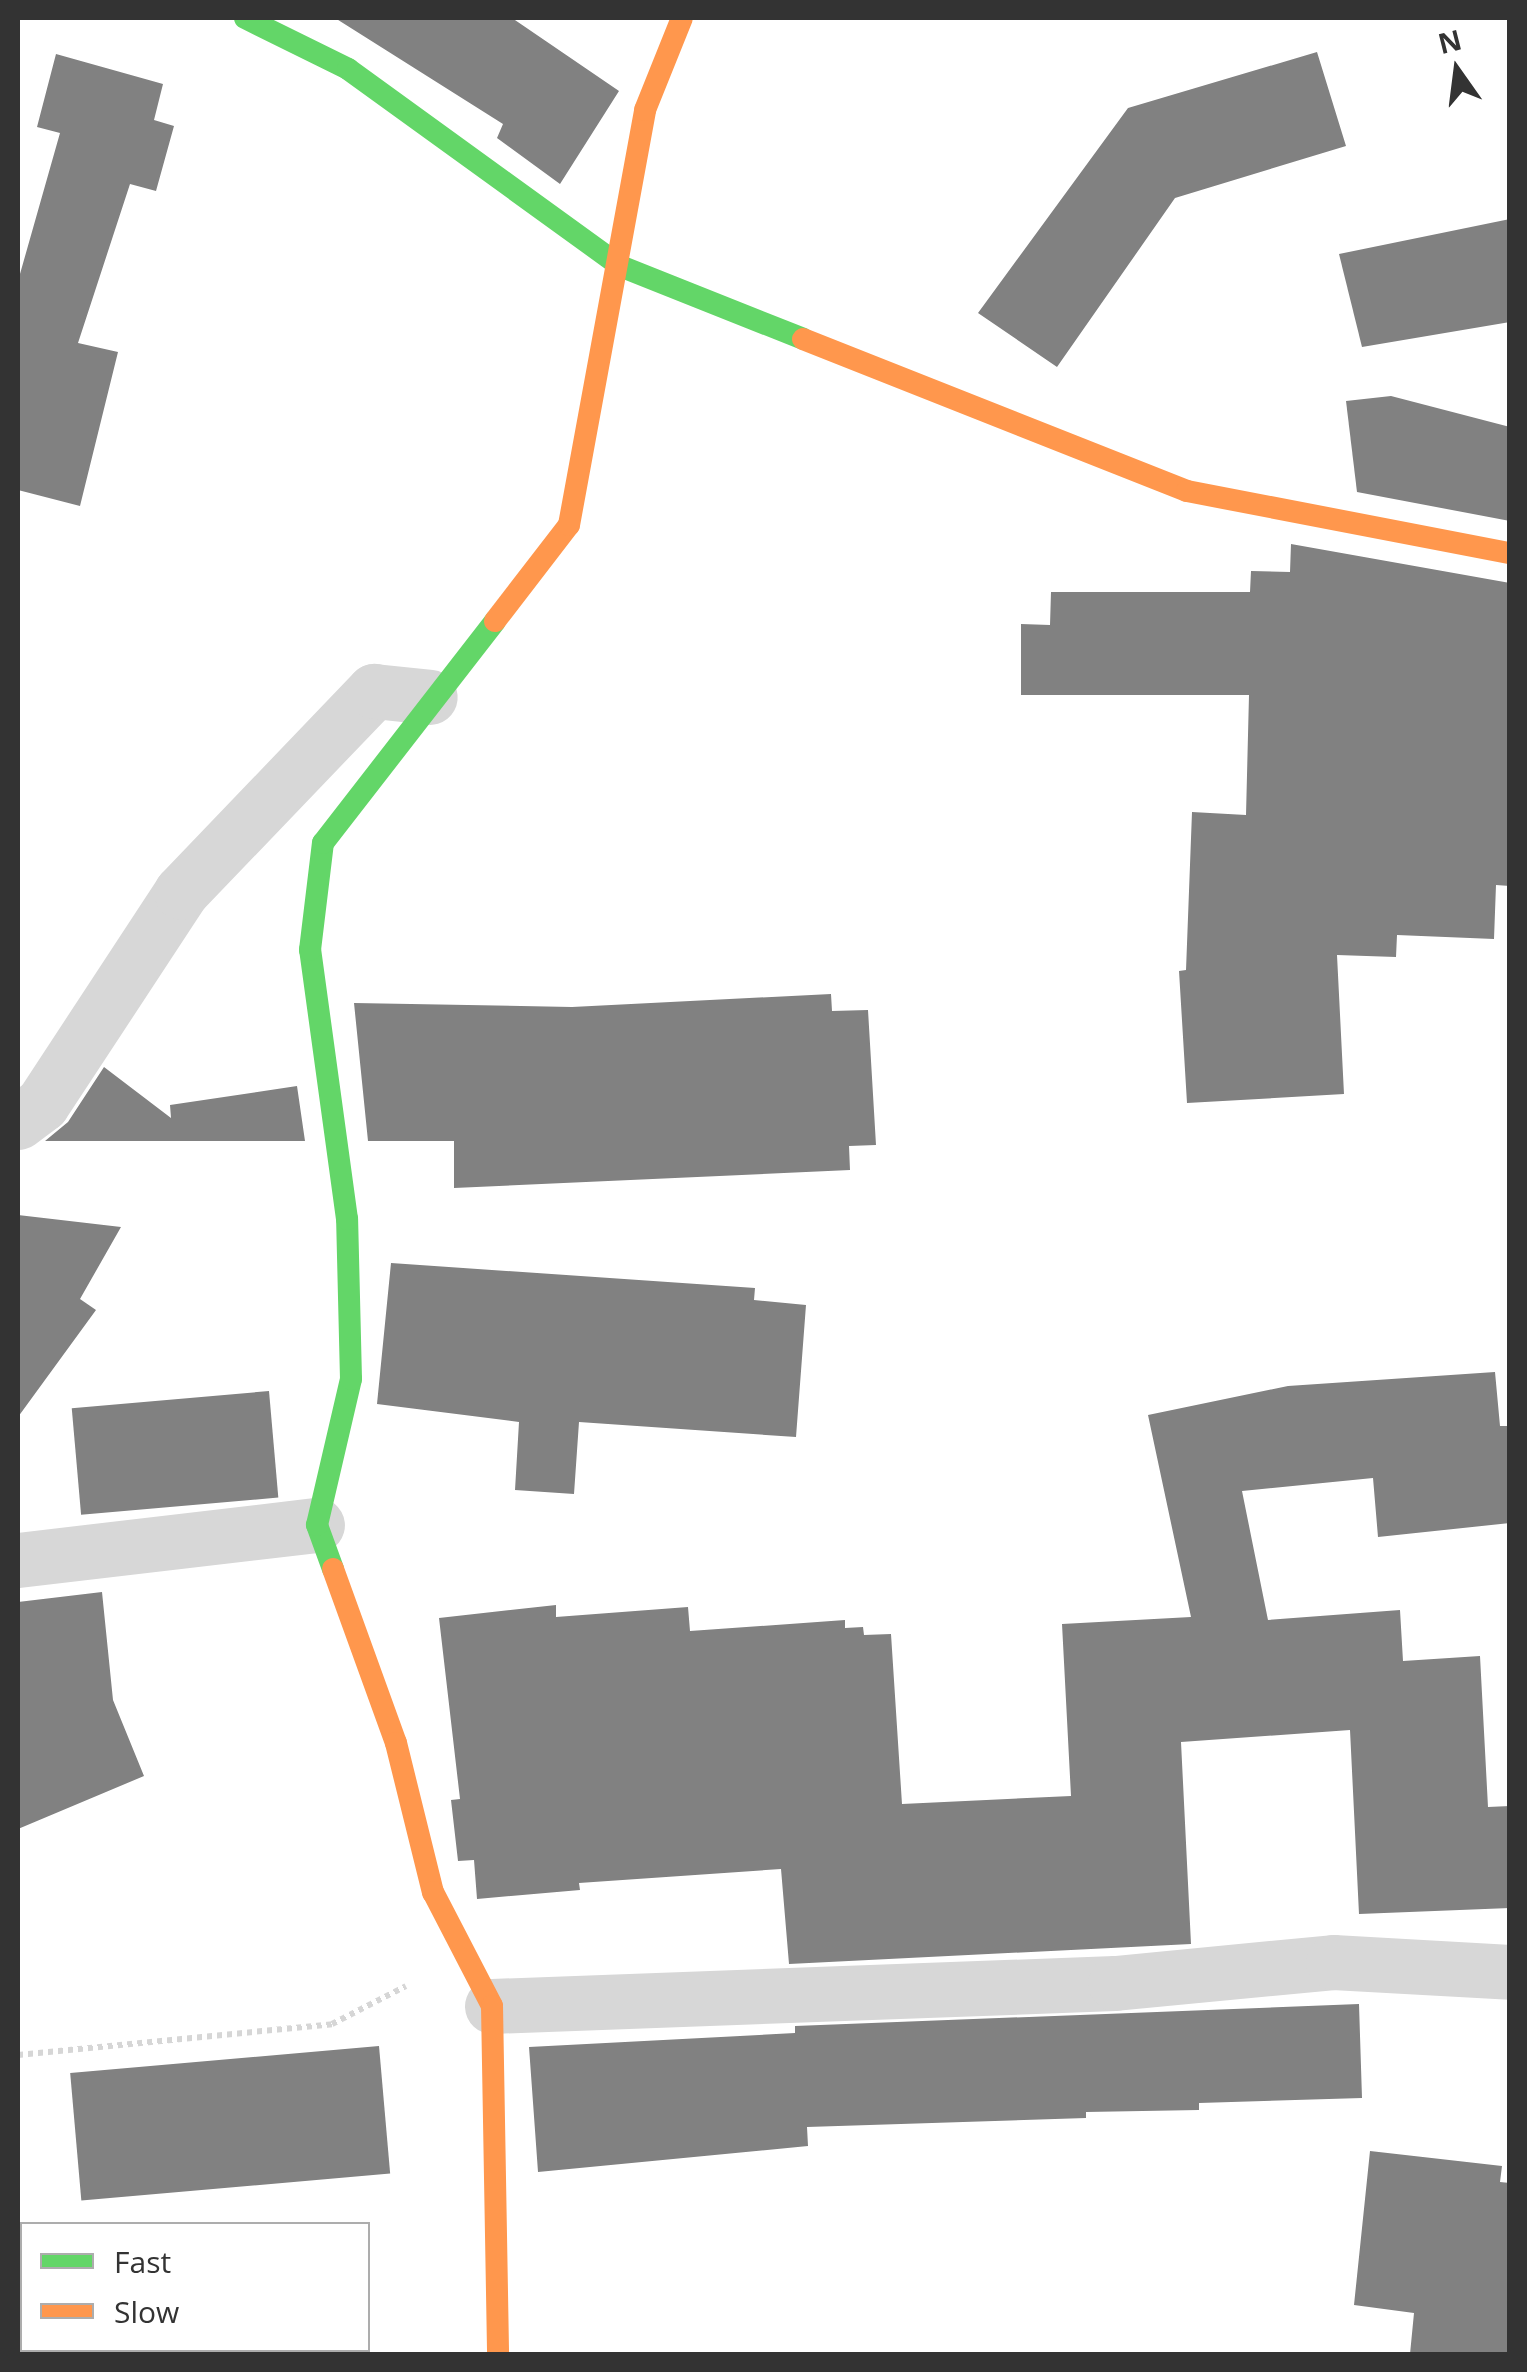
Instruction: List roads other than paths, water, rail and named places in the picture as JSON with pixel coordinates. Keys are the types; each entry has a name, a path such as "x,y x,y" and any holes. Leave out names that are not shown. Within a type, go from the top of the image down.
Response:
{"street":[{"path":"245,18 348,70 620,266 1187,491 1510,552"},
{"path":"498,2354 492,2285 492,2006 433,1892 396,1742 318,1525 351,1378 347,1219 310,950 323,843 430,696 569,525 620,266 645,110 682,18"},
{"path":"18,1122 42,1104 181,892 360,705 374,691 430,696"},
{"path":"18,1560 318,1525"},
{"path":"492,2006 1115,1983 1334,1962 1510,1972"}]}
